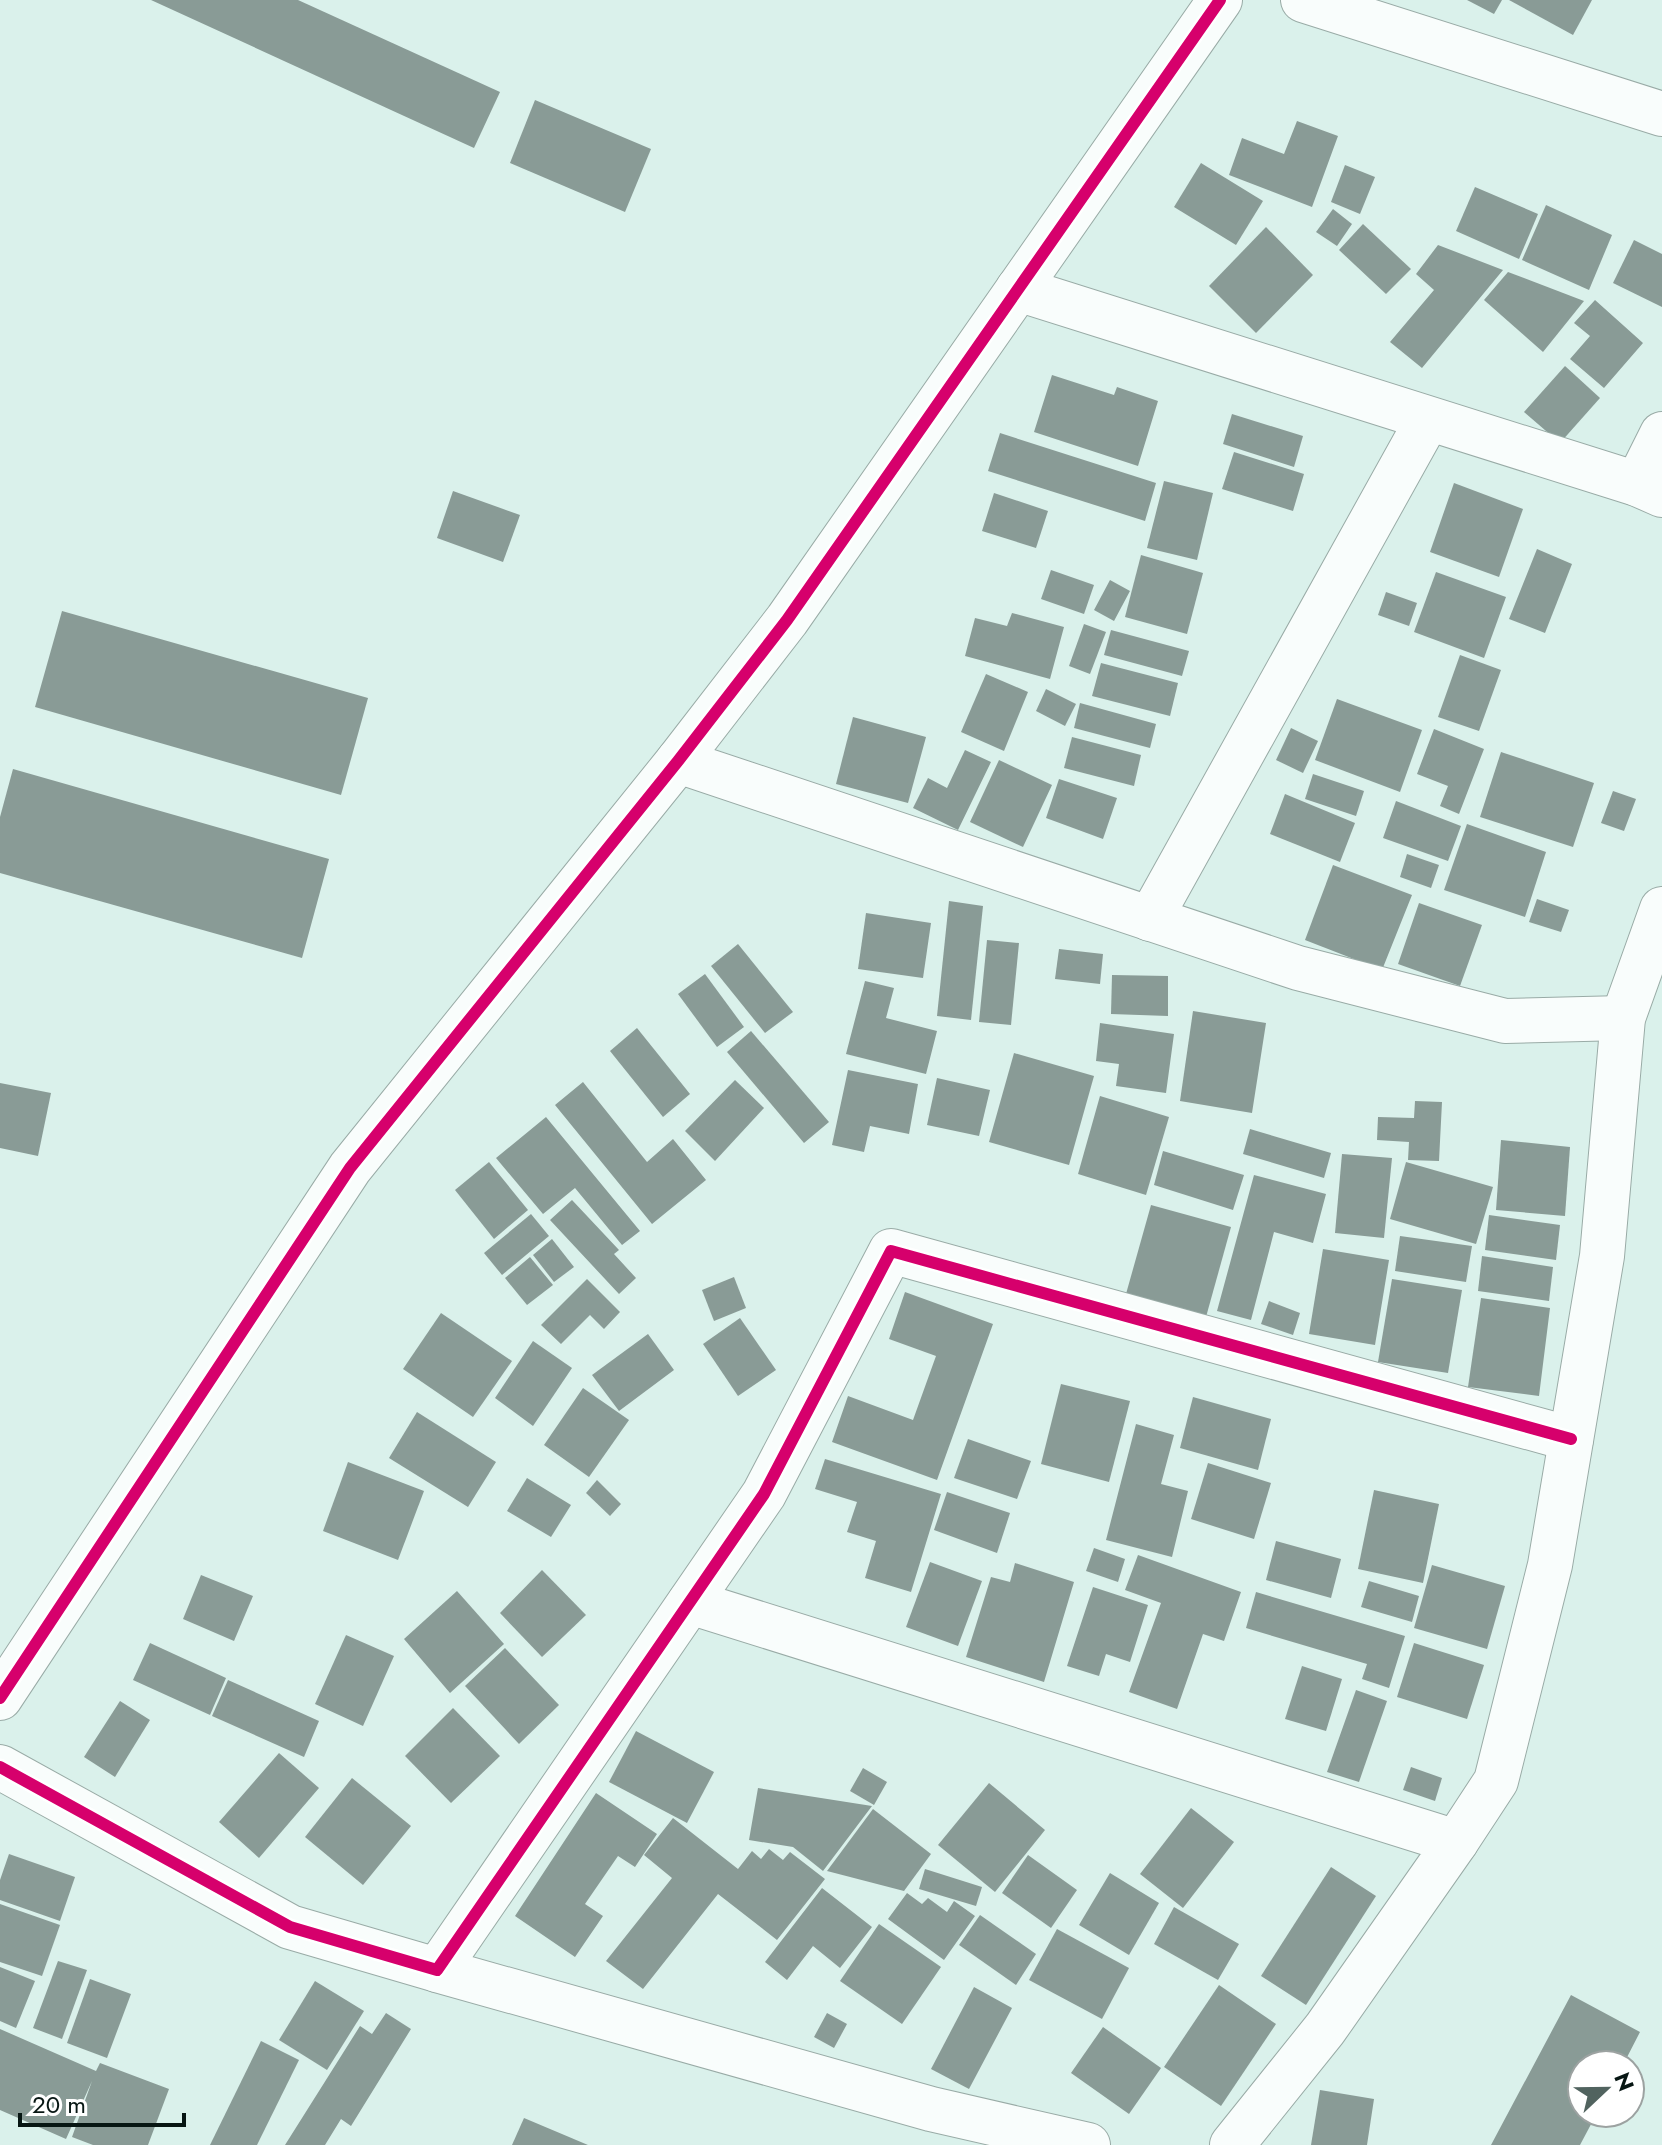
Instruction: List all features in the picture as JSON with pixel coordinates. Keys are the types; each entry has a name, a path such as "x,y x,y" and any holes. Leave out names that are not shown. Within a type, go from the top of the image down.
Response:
{"street":[{"path":"0,1698 350,1168 678,761 787,620 1220,0"},
{"path":"1303,0 1662,114"},
{"path":"1018,289 1649,490 1662,434"},
{"path":"1150,919 1428,419"},
{"path":"678,761 1298,968 1505,1021 1623,1018"},
{"path":"1232,2145 1325,2029 1496,1781 1550,1565 1602,1256 1623,1018 1662,909"},
{"path":"437,1970 764,1494 891,1251 1571,1439"},
{"path":"690,1602 1456,1842"},
{"path":"0,1767 290,1927 931,2109 1088,2145"}],"building":[{"path":"151,0 298,0 500,92 474,148"},
{"path":"1467,0 1502,0 1494,14"},
{"path":"1509,0 1592,0 1573,35"},
{"path":"535,100 651,149 625,212 510,163"},
{"path":"1297,121 1338,136 1312,207 1229,175 1242,138 1284,154"},
{"path":"1201,163 1263,201 1236,245 1174,207"},
{"path":"1345,165 1375,177 1360,214 1331,202"},
{"path":"1475,187 1538,214 1519,259 1456,231"},
{"path":"1546,205 1612,235 1589,290 1522,260"},
{"path":"1333,209 1352,224 1337,246 1316,232"},
{"path":"1363,224 1411,269 1386,294 1339,250"},
{"path":"1266,227 1313,275 1256,333 1209,286"},
{"path":"1634,240 1662,254 1662,307 1613,283"},
{"path":"1438,245 1503,270 1422,368 1390,342 1434,290 1416,274"},
{"path":"1508,272 1584,301 1543,352 1484,300"},
{"path":"1595,300 1643,343 1604,388 1570,359 1590,336 1574,323"},
{"path":"1565,366 1600,398 1560,443 1524,412"},
{"path":"1052,375 1114,395 1117,387 1158,401 1138,466 1034,432"},
{"path":"1232,414 1303,436 1294,467 1223,444"},
{"path":"1000,433 1156,483 1145,521 988,471"},
{"path":"1234,452 1304,474 1293,511 1222,489"},
{"path":"1164,481 1213,493 1197,560 1147,548"},
{"path":"1454,483 1523,509 1499,577 1430,552"},
{"path":"453,491 520,515 503,562 437,538"},
{"path":"994,493 1048,511 1036,548 982,531"},
{"path":"1537,549 1572,564 1545,633 1509,619"},
{"path":"1141,555 1203,573 1187,634 1125,617"},
{"path":"1051,570 1094,585 1084,614 1041,599"},
{"path":"1436,572 1506,597 1484,658 1414,632"},
{"path":"1110,580 1130,591 1114,621 1094,610"},
{"path":"1386,592 1417,603 1409,626 1378,615"},
{"path":"62,611 368,698 341,795 35,707"},
{"path":"1012,613 1064,627 1050,679 965,656 975,618 1007,626"},
{"path":"1084,624 1106,632 1090,674 1069,666"},
{"path":"1111,630 1189,651 1182,676 1104,655"},
{"path":"1460,655 1501,670 1479,731 1438,717"},
{"path":"1101,663 1178,683 1170,716 1092,696"},
{"path":"986,674 1028,692 1004,751 961,732"},
{"path":"1046,689 1076,704 1065,726 1036,711"},
{"path":"1337,699 1422,730 1400,792 1315,760"},
{"path":"1080,703 1156,724 1150,748 1074,728"},
{"path":"853,717 926,737 908,803 836,784"},
{"path":"1291,728 1318,741 1303,773 1276,760"},
{"path":"1434,729 1484,749 1459,814 1440,806 1448,786 1417,774"},
{"path":"1072,737 1141,755 1134,786 1064,768"},
{"path":"965,750 991,762 958,830 913,808 928,778 947,788"},
{"path":"1501,752 1594,783 1573,847 1480,817"},
{"path":"999,760 1052,785 1023,847 970,822"},
{"path":"13,769 329,859 302,958 0,873 0,817"},
{"path":"1313,774 1364,791 1356,816 1305,799"},
{"path":"1059,779 1117,798 1103,839 1046,818"},
{"path":"1613,791 1636,799 1624,831 1601,823"},
{"path":"1285,794 1355,823 1340,862 1270,834"},
{"path":"1396,801 1461,826 1448,861 1383,838"},
{"path":"1467,824 1546,852 1525,917 1444,890"},
{"path":"1407,854 1439,865 1431,888 1400,877"},
{"path":"1333,865 1412,895 1382,970 1305,940"},
{"path":"1537,899 1569,910 1561,932 1529,922"},
{"path":"949,901 983,906 971,1020 937,1016"},
{"path":"1419,903 1482,925 1460,986 1398,964"},
{"path":"866,913 931,923 923,978 858,969"},
{"path":"987,940 1019,943 1011,1025 979,1022"},
{"path":"738,944 793,1012 765,1033 711,966"},
{"path":"1059,949 1103,954 1100,984 1055,979"},
{"path":"705,974 744,1027 717,1047 678,994"},
{"path":"1112,975 1168,976 1168,1016 1111,1014"},
{"path":"865,981 894,988 886,1018 937,1031 926,1074 846,1054"},
{"path":"1193,1011 1266,1023 1252,1113 1180,1101"},
{"path":"1100,1023 1174,1034 1166,1093 1116,1086 1119,1064 1096,1061"},
{"path":"637,1028 690,1094 663,1117 610,1051"},
{"path":"751,1031 829,1122 804,1143 727,1052"},
{"path":"1014,1053 1094,1076 1069,1165 989,1142"},
{"path":"848,1070 918,1084 909,1134 870,1126 864,1152 832,1145"},
{"path":"937,1078 990,1090 979,1136 927,1125"},
{"path":"735,1080 764,1108 715,1161 685,1131"},
{"path":"583,1082 647,1162 673,1139 706,1180 652,1224 555,1105"},
{"path":"0,1083 51,1093 38,1156 0,1148"},
{"path":"1100,1096 1169,1117 1146,1195 1078,1174"},
{"path":"1415,1101 1442,1102 1439,1161 1408,1160 1409,1142 1377,1140 1378,1117 1414,1118"},
{"path":"546,1117 640,1231 622,1245 575,1188 543,1214 496,1158"},
{"path":"1250,1129 1331,1153 1324,1178 1243,1154"},
{"path":"1501,1140 1570,1147 1565,1216 1496,1210"},
{"path":"1163,1151 1244,1175 1233,1210 1154,1185"},
{"path":"1342,1154 1392,1158 1384,1238 1335,1233"},
{"path":"489,1162 528,1210 494,1239 455,1190"},
{"path":"1406,1162 1493,1187 1476,1244 1390,1219"},
{"path":"1254,1175 1326,1194 1313,1243 1274,1232 1251,1320 1217,1311"},
{"path":"572,1200 619,1250 614,1254 636,1278 619,1294 550,1220"},
{"path":"1151,1205 1231,1227 1206,1317 1126,1294"},
{"path":"531,1214 549,1236 502,1275 484,1253"},
{"path":"1489,1215 1560,1225 1556,1260 1485,1250"},
{"path":"1400,1236 1472,1246 1466,1282 1395,1271"},
{"path":"552,1239 574,1267 554,1282 533,1255"},
{"path":"1323,1249 1389,1260 1375,1345 1309,1334"},
{"path":"1482,1256 1553,1267 1549,1301 1478,1291"},
{"path":"530,1257 553,1285 527,1305 505,1278"},
{"path":"734,1277 746,1308 714,1321 702,1290"},
{"path":"587,1279 620,1312 604,1329 590,1315 561,1344 541,1325"},
{"path":"1392,1279 1462,1290 1448,1373 1378,1362"},
{"path":"905,1292 993,1324 937,1480 832,1442 848,1396 913,1420 936,1356 889,1339"},
{"path":"1481,1298 1550,1308 1539,1396 1468,1387"},
{"path":"1269,1301 1300,1313 1293,1335 1261,1324"},
{"path":"441,1313 512,1361 473,1417 403,1369"},
{"path":"740,1318 776,1370 738,1396 703,1344"},
{"path":"648,1334 674,1370 619,1411 592,1375"},
{"path":"533,1341 572,1368 533,1426 495,1398"},
{"path":"1061,1384 1130,1401 1109,1482 1041,1464"},
{"path":"583,1388 629,1420 589,1477 544,1445"},
{"path":"1193,1397 1271,1419 1258,1470 1180,1448"},
{"path":"417,1412 496,1462 468,1507 389,1458"},
{"path":"1136,1424 1174,1435 1161,1484 1188,1491 1172,1557 1106,1540"},
{"path":"968,1439 1031,1461 1017,1499 954,1478"},
{"path":"825,1459 941,1494 911,1592 865,1578 876,1541 847,1532 857,1502 815,1489"},
{"path":"348,1462 424,1491 398,1560 323,1531"},
{"path":"1208,1463 1271,1483 1254,1539 1191,1519"},
{"path":"527,1478 571,1505 551,1537 507,1511"},
{"path":"597,1480 621,1504 610,1516 586,1493"},
{"path":"1374,1490 1439,1504 1423,1583 1358,1569"},
{"path":"947,1492 1010,1513 997,1553 934,1530"},
{"path":"1276,1541 1341,1559 1331,1598 1266,1580"},
{"path":"1094,1548 1125,1559 1118,1582 1086,1571"},
{"path":"1138,1555 1241,1592 1224,1641 1203,1634 1177,1709 1129,1692 1161,1603 1125,1590"},
{"path":"930,1562 982,1581 958,1646 906,1627"},
{"path":"1015,1563 1074,1582 1044,1682 966,1657 991,1577 1010,1582"},
{"path":"1432,1565 1505,1586 1487,1649 1414,1628"},
{"path":"542,1570 586,1615 542,1657 500,1613"},
{"path":"201,1575 253,1596 234,1641 183,1619"},
{"path":"1369,1581 1419,1596 1412,1622 1361,1607"},
{"path":"1093,1587 1148,1605 1130,1662 1106,1654 1099,1676 1067,1666"},
{"path":"457,1591 504,1644 450,1693 404,1639"},
{"path":"1256,1592 1405,1636 1389,1688 1362,1679 1367,1664 1246,1628"},
{"path":"346,1635 394,1656 363,1726 315,1704"},
{"path":"150,1643 226,1678 210,1715 133,1680"},
{"path":"1414,1643 1484,1665 1467,1719 1397,1697"},
{"path":"505,1648 559,1705 519,1744 465,1686"},
{"path":"1302,1666 1342,1679 1326,1731 1285,1719"},
{"path":"228,1680 319,1721 304,1757 212,1716"},
{"path":"1356,1690 1387,1701 1359,1782 1327,1772"},
{"path":"120,1701 150,1720 115,1777 84,1757"},
{"path":"453,1708 500,1756 451,1803 405,1756"},
{"path":"636,1731 714,1772 687,1823 609,1782"},
{"path":"279,1753 319,1788 259,1858 219,1822"},
{"path":"1411,1767 1442,1778 1435,1801 1403,1790"},
{"path":"863,1768 887,1782 874,1805 850,1791"},
{"path":"352,1778 411,1826 363,1885 305,1837"},
{"path":"989,1783 1045,1830 995,1892 938,1845"},
{"path":"758,1788 872,1806 823,1871 793,1847 749,1840"},
{"path":"596,1793 657,1834 635,1867 618,1856 585,1904 603,1916 575,1957 515,1916"},
{"path":"1191,1808 1234,1842 1183,1908 1140,1874"},
{"path":"873,1809 931,1854 904,1891 827,1871"},
{"path":"673,1818 738,1869 752,1851 761,1859 769,1849 783,1860 790,1852 825,1879 777,1940 718,1894 643,1989 606,1961 672,1878 644,1855"},
{"path":"9,1854 75,1877 60,1921 0,1900 0,1880"},
{"path":"1028,1855 1077,1890 1051,1928 1002,1893"},
{"path":"1331,1867 1376,1896 1306,2005 1261,1976"},
{"path":"925,1869 982,1887 976,1906 919,1889"},
{"path":"1110,1873 1159,1903 1129,1955 1079,1925"},
{"path":"822,1888 872,1927 840,1968 813,1946 787,1980 765,1962"},
{"path":"907,1893 922,1904 928,1898 947,1912 954,1901 975,1916 944,1960 888,1919"},
{"path":"0,1904 60,1925 42,1976 0,1962"},
{"path":"1174,1907 1239,1944 1218,1980 1154,1944"},
{"path":"980,1915 1036,1954 1016,1985 959,1945"},
{"path":"879,1924 941,1967 902,2024 840,1981"},
{"path":"1057,1929 1129,1968 1102,2019 1029,1980"},
{"path":"58,1961 87,1970 62,2039 33,2028"},
{"path":"0,1967 35,1981 16,2028 0,2021"},
{"path":"90,1979 131,1994 107,2058 67,2043"},
{"path":"315,1981 364,2011 327,2070 279,2040"},
{"path":"1219,1985 1276,2024 1221,2106 1164,2067"},
{"path":"974,1987 1012,2008 969,2089 931,2069"},
{"path":"1571,1995 1640,2032 1631,2049 1566,2049 1566,2129 1588,2129 1580,2145 1491,2145"},
{"path":"386,2013 411,2029 351,2126 341,2119 325,2145 285,2145 360,2026 372,2034"},
{"path":"827,2013 847,2024 834,2048 814,2037"},
{"path":"1103,2027 1161,2068 1129,2114 1071,2073"},
{"path":"0,2029 96,2071 100,2063 169,2089 148,2145 93,2145 72,2137 92,2081 66,2139 0,2110"},
{"path":"261,2041 299,2060 257,2145 210,2145"},
{"path":"1320,2090 1374,2099 1367,2145 1311,2145"},
{"path":"524,2118 588,2145 512,2145"}],"cycle path":[{"path":"0,1698 350,1168 678,761 787,620 1220,0"},
{"path":"0,1767 290,1927 437,1970 764,1494 891,1251 1571,1439"}]}
